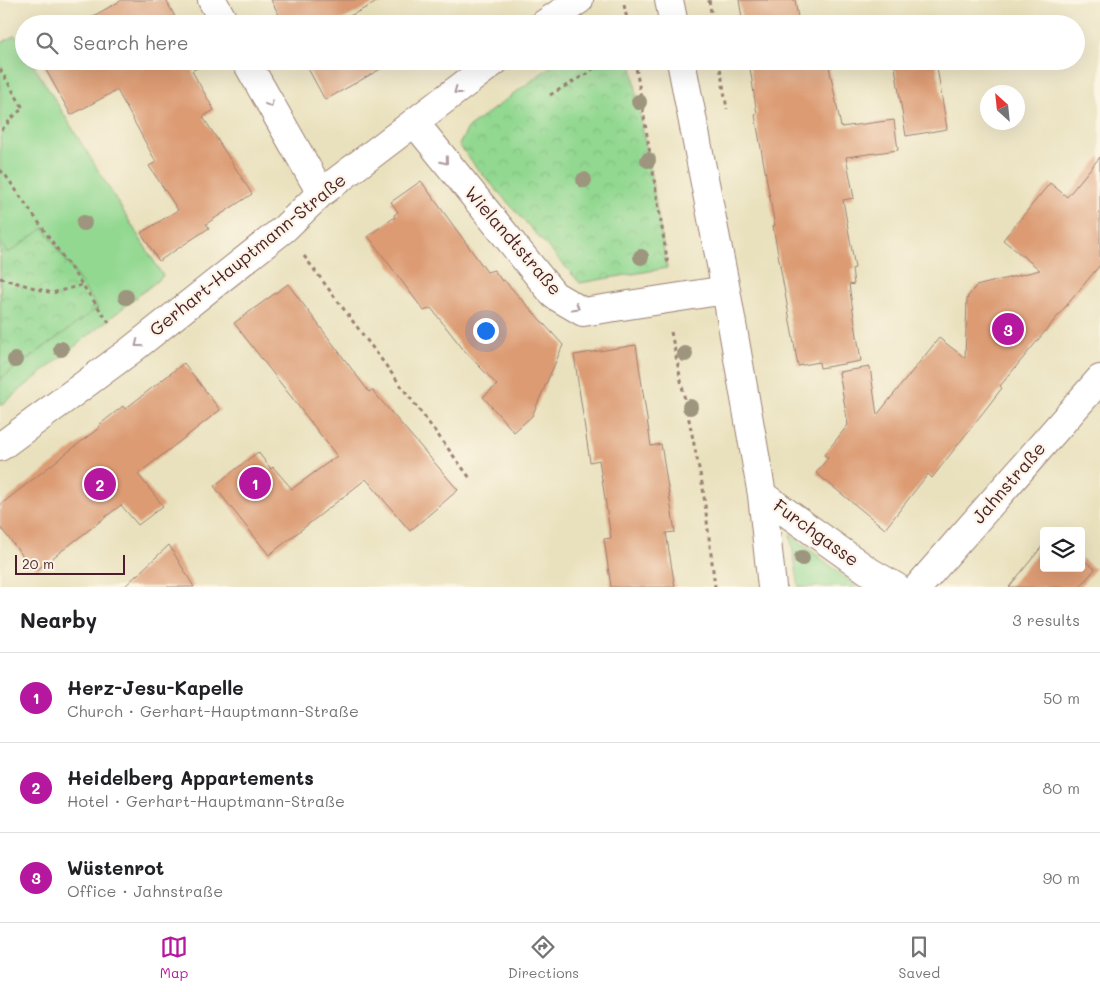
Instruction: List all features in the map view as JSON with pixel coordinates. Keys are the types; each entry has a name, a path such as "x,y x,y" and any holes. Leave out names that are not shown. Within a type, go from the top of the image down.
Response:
{"street":[{"path":"212,0 220,15"},
{"path":"557,15 579,0"},
{"path":"669,0 672,15"},
{"path":"251,70 322,193"},
{"name":"Gerhart-Hauptmann-Straße","path":"0,447 130,351 285,228 322,193 483,70"},
{"path":"683,70 726,290 762,495 772,587"},
{"name":"Wielandtstraße","path":"414,123 554,294 583,312 726,290"},
{"name":"Jahnstraße","path":"918,587 1100,379"},
{"name":"Furchgasse","path":"762,495 870,572 896,587"}],"path":[{"path":"709,0 712,15"},
{"path":"624,5 626,15"},
{"path":"0,69 23,108 0,132"},
{"path":"550,95 591,70"},
{"path":"636,70 669,275"},
{"path":"720,70 728,118"},
{"path":"0,170 130,351"},
{"path":"285,228 470,478"},
{"path":"0,278 52,293 82,285"},
{"path":"669,324 703,488 715,587"}],"green space":[{"path":"15,35 15,70 37,70 163,276 0,406 0,44"},
{"path":"546,70 633,70 667,268 580,283 476,167 459,145 468,128"},
{"path":"44,228 98,308 0,379 0,241 8,253"},
{"path":"790,534 857,587 799,587"}],"building":[{"path":"122,0 166,0 174,15 95,15"},
{"path":"271,0 381,0 352,15 279,15"},
{"path":"739,0 795,0 798,15 742,15"},
{"path":"46,70 194,70 192,71 214,110 203,117 252,194 206,224 209,228 159,261 141,233 178,210 149,166 156,162 117,90 71,115"},
{"path":"309,70 379,70 325,100"},
{"path":"750,70 830,70 841,127 894,120 898,150 846,157 854,198 843,200 855,268 852,269 854,284 849,285 861,361 820,368 819,362 798,366 773,226 775,226 755,115 757,114"},
{"path":"895,70 937,70 947,129 906,136"},
{"path":"1100,157 1100,265 1000,386 1002,388 932,478 928,474 885,529 816,473 828,458 824,455 848,425 839,372 870,367 877,415 939,338 965,358 967,300 976,286 1040,270 1003,240 1050,183 1067,197"},
{"path":"421,181 487,272 494,270 502,281 504,280 563,345 532,416 514,432 483,397 497,385 463,349 431,308 424,311 368,236 395,217 394,215 398,212 391,202"},
{"path":"288,284 369,392 372,390 458,490 410,531 366,479 269,555 214,486 258,452 271,469 273,467 292,489 337,456 234,323"},
{"path":"636,345 651,446 661,444 675,532 666,533 675,587 611,587 604,539 611,538 599,460 590,462 574,355"},
{"path":"184,363 220,410 138,474 163,506 138,525 121,505 37,570 28,558 26,560 0,527 0,505 100,427 99,425 123,406 125,409"},
{"path":"169,545 194,587 124,587"},
{"path":"1040,549 1040,572 1085,572 1085,561 1095,569 1080,587 1009,587"}],"place":[{"name":"Wüstenrot","path":"1008,329"},
{"name":"Herz-Jesu-Kapelle","path":"255,483"},
{"name":"Heidelberg Appartements","path":"100,484"}]}
